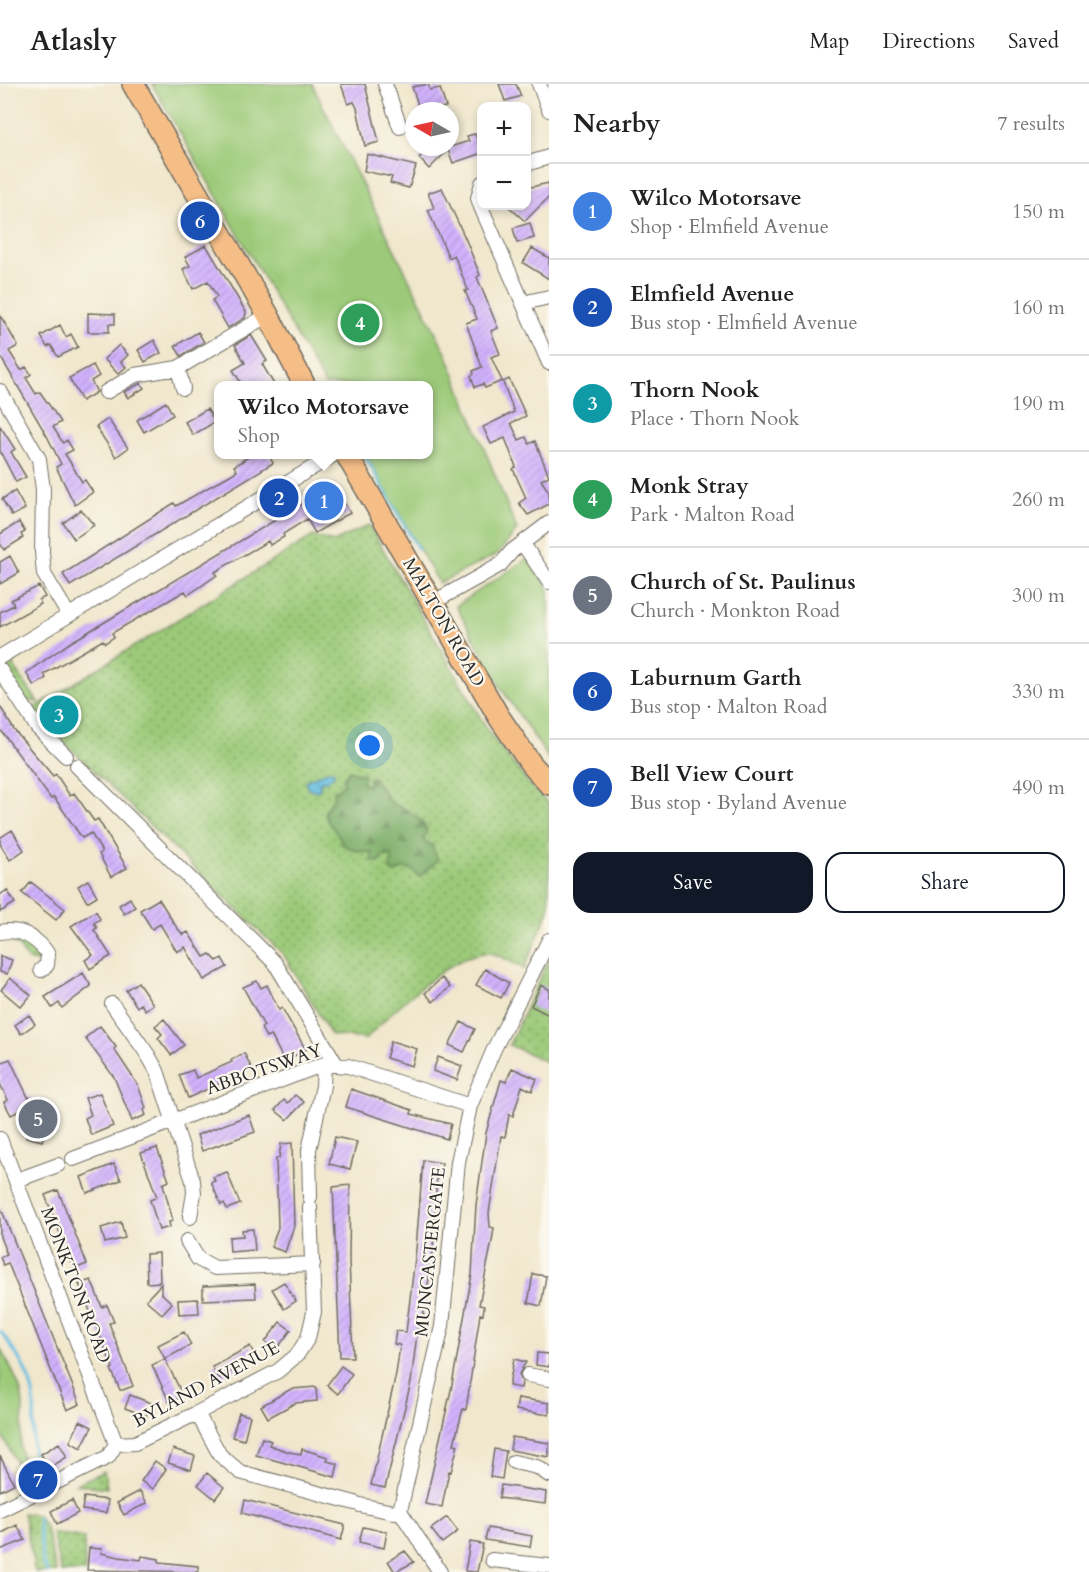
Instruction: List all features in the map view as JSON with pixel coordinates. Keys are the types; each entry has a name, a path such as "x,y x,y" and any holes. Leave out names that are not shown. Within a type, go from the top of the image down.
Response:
{"main road":[{"path":"133,84 268,315 302,381"},
{"name":"MALTON ROAD","path":"349,459 499,717 531,764 549,784"}],"street":[{"path":"385,84 400,127"},
{"path":"540,84 549,110"},
{"path":"531,162 549,157"},
{"path":"483,210 549,363"},
{"path":"523,303 549,297"},
{"path":"106,392 135,375 178,368 268,315"},
{"path":"178,368 183,388"},
{"path":"0,391 39,459 43,490 44,574 68,614"},
{"path":"0,657 327,459"},
{"path":"432,603 500,565 549,523"},
{"path":"523,544 549,582"},
{"path":"0,670 37,727 66,756"},
{"path":"77,766 275,963 330,1064"},
{"path":"0,932 17,931 36,939 48,954 47,965 41,970"},
{"name":"MUNCASTERGATE","path":"400,1511 442,1326 458,1162 470,1106 490,1059 549,940"},
{"path":"112,1004 148,1055 174,1120 193,1181 194,1193 190,1217"},
{"name":"ABBOTSWAY","path":"73,1159 330,1064 470,1106"},
{"name":"BYLAND AVENUE","path":"0,1510 108,1457 116,1444 135,1443 278,1371 297,1355 312,1326 313,1264 309,1150 330,1064"},
{"name":"MONKTON ROAD","path":"0,1139 116,1444"},
{"path":"17,1180 58,1165"},
{"path":"187,1241 198,1259 215,1268 313,1264"},
{"path":"528,1375 549,1378"},
{"path":"197,1413 220,1455 240,1472 358,1504 393,1512 400,1511 440,1572"},
{"path":"514,1462 537,1467 549,1476"},
{"path":"492,1560 549,1570"}],"green space":[{"path":"152,84 312,84 446,353 517,530 498,554 439,583 367,459 433,459 433,381 323,381"},
{"path":"369,525 490,734 533,789 549,804 549,910 524,969 490,953 471,956 455,963 421,987 366,1039 331,1035 284,955 31,710 313,536 334,542"},
{"path":"528,558 549,589 549,759 503,691 456,606"},
{"path":"17,650 22,657 12,664 38,702 22,700 2,665 2,661"},
{"path":"349,770 364,775 362,783 368,786 369,779 373,777 392,804 412,813 424,825 427,830 423,840 432,845 438,860 419,877 412,870 403,868 396,873 390,870 392,856 382,857 379,862 372,861 372,853 354,850 342,844 328,822 325,811 333,799 334,792 344,784 343,779"},
{"path":"2,936 23,936 43,954 41,963 28,960 18,945"},
{"path":"549,958 549,1063 509,1045"},
{"path":"0,1347 22,1398 20,1444 26,1470 32,1482 27,1485 0,1430"},
{"path":"104,1471 107,1488 76,1484"},
{"path":"23,1513 37,1515 46,1528 56,1572 35,1572"},
{"path":"52,1533 84,1538 85,1572 61,1572"}],"water":[{"path":"330,770 334,771 334,775 327,781 321,781 319,791 308,789 305,781"}],"building":[{"path":"341,84 365,84 379,142 365,146 357,108 354,102 348,104"},
{"path":"428,84 430,90 440,88 444,102 417,102 412,87"},
{"path":"499,84 516,84 521,96 505,101"},
{"path":"475,134 477,155 453,163 450,156 459,156 459,144 469,141 467,136"},
{"path":"367,154 416,166 409,188 390,183 392,177 364,171"},
{"path":"421,156 442,156 429,169 419,158"},
{"path":"549,183 549,197 525,221 513,210 531,210 531,187"},
{"path":"442,188 480,275 477,277 498,328 491,331 500,354 491,357 502,381 485,388 483,384 475,387 471,376 474,374 473,371 482,367 466,323 477,319 465,291 468,290 454,255 449,258 428,210 434,208 428,193"},
{"path":"530,223 534,238 517,243 513,228"},
{"path":"206,245 246,312 245,318 228,328 212,300 217,297 208,281 193,289 183,269 190,266 185,257"},
{"path":"532,248 549,258 549,279 523,263"},
{"path":"88,313 115,314 115,324 109,324 109,332 88,332"},
{"path":"0,315 18,346 9,351 21,370 26,367 31,374 26,378 36,394 40,392 61,422 53,427 63,443 67,440 73,450 65,454 82,482 85,480 93,492 75,505 56,467 61,464 47,436 0,356"},
{"path":"60,325 66,337 71,334 78,347 58,357 51,345 47,347 41,336"},
{"path":"198,332 204,342 181,356 175,346"},
{"path":"251,335 267,361 262,364 272,381 240,381 233,370 245,363 235,345"},
{"path":"154,340 161,353 145,362 138,350"},
{"path":"119,345 128,355 121,362 126,367 118,374 104,359"},
{"path":"93,365 99,376 91,381 97,392 82,401 69,378"},
{"path":"509,379 526,416 511,423 519,440 526,437 529,444 535,441 549,476 541,480 549,492 549,504 528,515 519,503 526,498 513,469 516,467 505,438 491,444 483,427 514,412 503,382"},
{"path":"141,383 144,388 128,398 124,392"},
{"path":"166,402 173,415 144,432 137,420"},
{"path":"207,409 214,420 214,423 193,435 185,422"},
{"path":"108,419 128,448 116,457 96,427"},
{"path":"0,426 15,449 11,452 26,477 16,482 0,451"},
{"path":"245,459 271,459 273,463 70,586 63,574 174,503 176,506 237,471 234,466"},
{"path":"334,485 350,513 315,533 307,519 283,534 284,537 270,545 268,541 215,572 217,575 188,595 185,591 112,633 114,637 105,643 103,640 44,674 46,678 34,686 26,673 68,644"},
{"path":"15,491 25,509 12,516 2,499"},
{"path":"81,510 94,525 74,539 63,523"},
{"path":"19,522 25,532 21,534 23,538 4,550 0,543 0,534"},
{"path":"10,556 19,573 0,584 0,562"},
{"path":"39,586 45,597 39,600 41,604 0,627 0,612 14,605 11,600"},
{"path":"0,706 14,730 53,776 56,774 70,796 74,793 94,821 98,819 127,868 111,877 99,854 102,852 91,833 82,838 54,797 51,799 0,729"},
{"path":"12,830 24,850 10,860 0,844 0,838"},
{"path":"88,880 97,896 87,902 78,886"},
{"path":"31,882 65,909 56,920 22,893"},
{"path":"7,890 15,903 0,912 0,895"},
{"path":"130,898 135,907 124,914 119,905"},
{"path":"159,899 175,925 183,935 188,932 204,957 210,954 217,961 222,958 227,967 204,980 185,947 177,952 160,924 152,929 140,910"},
{"path":"96,911 100,919 94,923 97,928 94,930 111,956 90,969 85,960 93,955 71,926"},
{"path":"0,956 12,960 7,974 0,972"},
{"path":"485,969 509,983 501,998 476,985"},
{"path":"83,973 91,986 62,1008 59,1003 52,1008 45,997"},
{"path":"10,978 31,995 21,1007 1,990"},
{"path":"442,978 450,987 433,1002 425,993"},
{"path":"257,981 261,988 267,985 279,1010 282,1008 306,1050 284,1061 271,1035 266,1037 261,1028 264,1026 243,987"},
{"path":"138,982 153,1004 145,1010 141,1004 137,1007 126,990"},
{"path":"541,985 549,989 549,1015 531,1006"},
{"path":"29,1015 35,1024 21,1034 15,1025"},
{"path":"164,1019 184,1045 171,1055 158,1038 162,1034 155,1026"},
{"path":"461,1022 475,1029 464,1052 449,1045"},
{"path":"100,1026 116,1047 114,1049 138,1085 146,1108 144,1110 146,1115 132,1121 114,1077 85,1038"},
{"path":"391,1041 417,1049 412,1066 386,1058"},
{"path":"244,1053 252,1069 188,1098 179,1075 193,1070 196,1078 232,1062 231,1060"},
{"path":"438,1057 462,1066 457,1080 433,1071"},
{"path":"10,1059 28,1097 49,1102 48,1108 53,1109 42,1141 26,1137 27,1132 24,1131 29,1106 11,1115 4,1102 8,1100 0,1084 0,1063"},
{"path":"512,1068 537,1079 532,1091 522,1086 513,1116 509,1115 505,1137 501,1136 489,1213 490,1227 494,1228 479,1305 484,1306 483,1315 480,1314 466,1410 463,1409 454,1444 458,1445 451,1472 449,1471 442,1507 425,1504 451,1390 472,1274 476,1205 486,1133 501,1080 506,1082"},
{"path":"351,1089 412,1110 411,1114 451,1124 447,1139 346,1107"},
{"path":"100,1093 113,1126 91,1135 85,1118 91,1115 85,1098"},
{"path":"295,1095 304,1102 287,1120 275,1110 284,1100 288,1103"},
{"path":"249,1115 255,1132 202,1151 197,1135"},
{"path":"335,1137 357,1142 350,1169 329,1164"},
{"path":"292,1143 294,1226 285,1252 271,1247 278,1228 276,1158 279,1158 281,1144"},
{"path":"157,1148 169,1181 163,1184 173,1221 169,1222 170,1227 159,1230 150,1200 157,1197 141,1153"},
{"path":"423,1160 442,1163 440,1174 437,1173 433,1251 422,1326 418,1326 411,1382 385,1488 371,1485 396,1374 400,1345 394,1344 396,1331 406,1332"},
{"path":"114,1164 121,1180 87,1193 81,1177"},
{"path":"227,1172 240,1204 227,1209 224,1203 221,1205 211,1182 215,1181 213,1177"},
{"path":"350,1185 349,1260 353,1357 340,1357 333,1187"},
{"path":"58,1190 87,1264 74,1269 45,1195"},
{"path":"0,1206 80,1404 67,1410 8,1263 3,1265 0,1257 7,1255 0,1237"},
{"path":"121,1222 125,1238 105,1243 101,1228"},
{"path":"253,1229 255,1250 230,1252 229,1237 243,1236 242,1230"},
{"path":"159,1253 160,1282 147,1283 146,1254"},
{"path":"533,1274 546,1276 541,1306 528,1303"},
{"path":"91,1280 102,1307 107,1305 114,1322 109,1323 133,1386 123,1390 120,1390 111,1369 113,1368 79,1284"},
{"path":"284,1282 296,1301 284,1309 272,1289"},
{"path":"161,1284 161,1293 172,1303 162,1314 146,1300"},
{"path":"255,1284 256,1298 203,1300 203,1286"},
{"path":"198,1299 199,1313 179,1314 178,1300"},
{"path":"280,1322 291,1330 276,1350 265,1342"},
{"path":"184,1332 191,1345 165,1359 158,1345"},
{"path":"250,1346 256,1358 218,1379 212,1367"},
{"path":"537,1353 549,1354 549,1367 536,1365"},
{"path":"165,1359 183,1396 170,1403 152,1365"},
{"path":"514,1359 526,1362 519,1374 522,1382 521,1388 509,1386"},
{"path":"341,1366 352,1374 338,1394 327,1385"},
{"path":"316,1387 317,1401 295,1403 268,1418 261,1406 291,1389"},
{"path":"130,1395 151,1403 146,1416 125,1408"},
{"path":"518,1398 549,1403 549,1415 516,1410"},
{"path":"239,1413 250,1416 244,1440 232,1437"},
{"path":"80,1421 92,1427 81,1448 70,1442"},
{"path":"512,1437 549,1443 549,1457 510,1450"},
{"path":"262,1438 271,1441 269,1445 289,1452 301,1454 302,1449 328,1457 327,1461 338,1464 335,1477 256,1455"},
{"path":"59,1443 67,1457 49,1468 41,1454"},
{"path":"173,1449 195,1456 191,1470 168,1463"},
{"path":"494,1449 506,1451 502,1479 490,1477"},
{"path":"0,1456 14,1484 0,1491"},
{"path":"155,1461 166,1469 153,1489 141,1481"},
{"path":"207,1473 224,1487 215,1499 198,1485"},
{"path":"501,1485 546,1492 545,1504 499,1498"},
{"path":"140,1491 147,1503 124,1515 117,1503"},
{"path":"84,1497 108,1500 106,1513 82,1510"},
{"path":"72,1500 78,1513 57,1524 51,1511"},
{"path":"245,1500 345,1525 341,1540 242,1513"},
{"path":"447,1517 458,1531 442,1543 431,1529"},
{"path":"17,1525 25,1540 0,1550 0,1534"},
{"path":"363,1527 387,1532 384,1548 359,1542"},
{"path":"488,1528 532,1536 530,1547 485,1540"},
{"path":"470,1542 483,1544 477,1572 465,1571"},
{"path":"89,1548 102,1549 101,1553 119,1557 141,1560 142,1556 159,1559 159,1562 198,1566 198,1572 87,1570"},
{"path":"405,1551 414,1562 395,1572 388,1561"}],"waterway":[{"path":"367,459 418,549"},
{"path":"0,1331 17,1355 33,1391 33,1449 36,1468 41,1478"},
{"path":"38,1518 43,1564 48,1572"}],"place":[{"name":"Laburnum Garth","path":"200,221"},
{"name":"Monk Stray","path":"360,323"},
{"name":"Elmfield Avenue","path":"279,498"},
{"name":"Wilco Motorsave","path":"324,501"},
{"name":"Thorn Nook","path":"59,715"},
{"name":"Church of St. Paulinus","path":"38,1119"},
{"name":"Bell View Court","path":"38,1480"}]}
